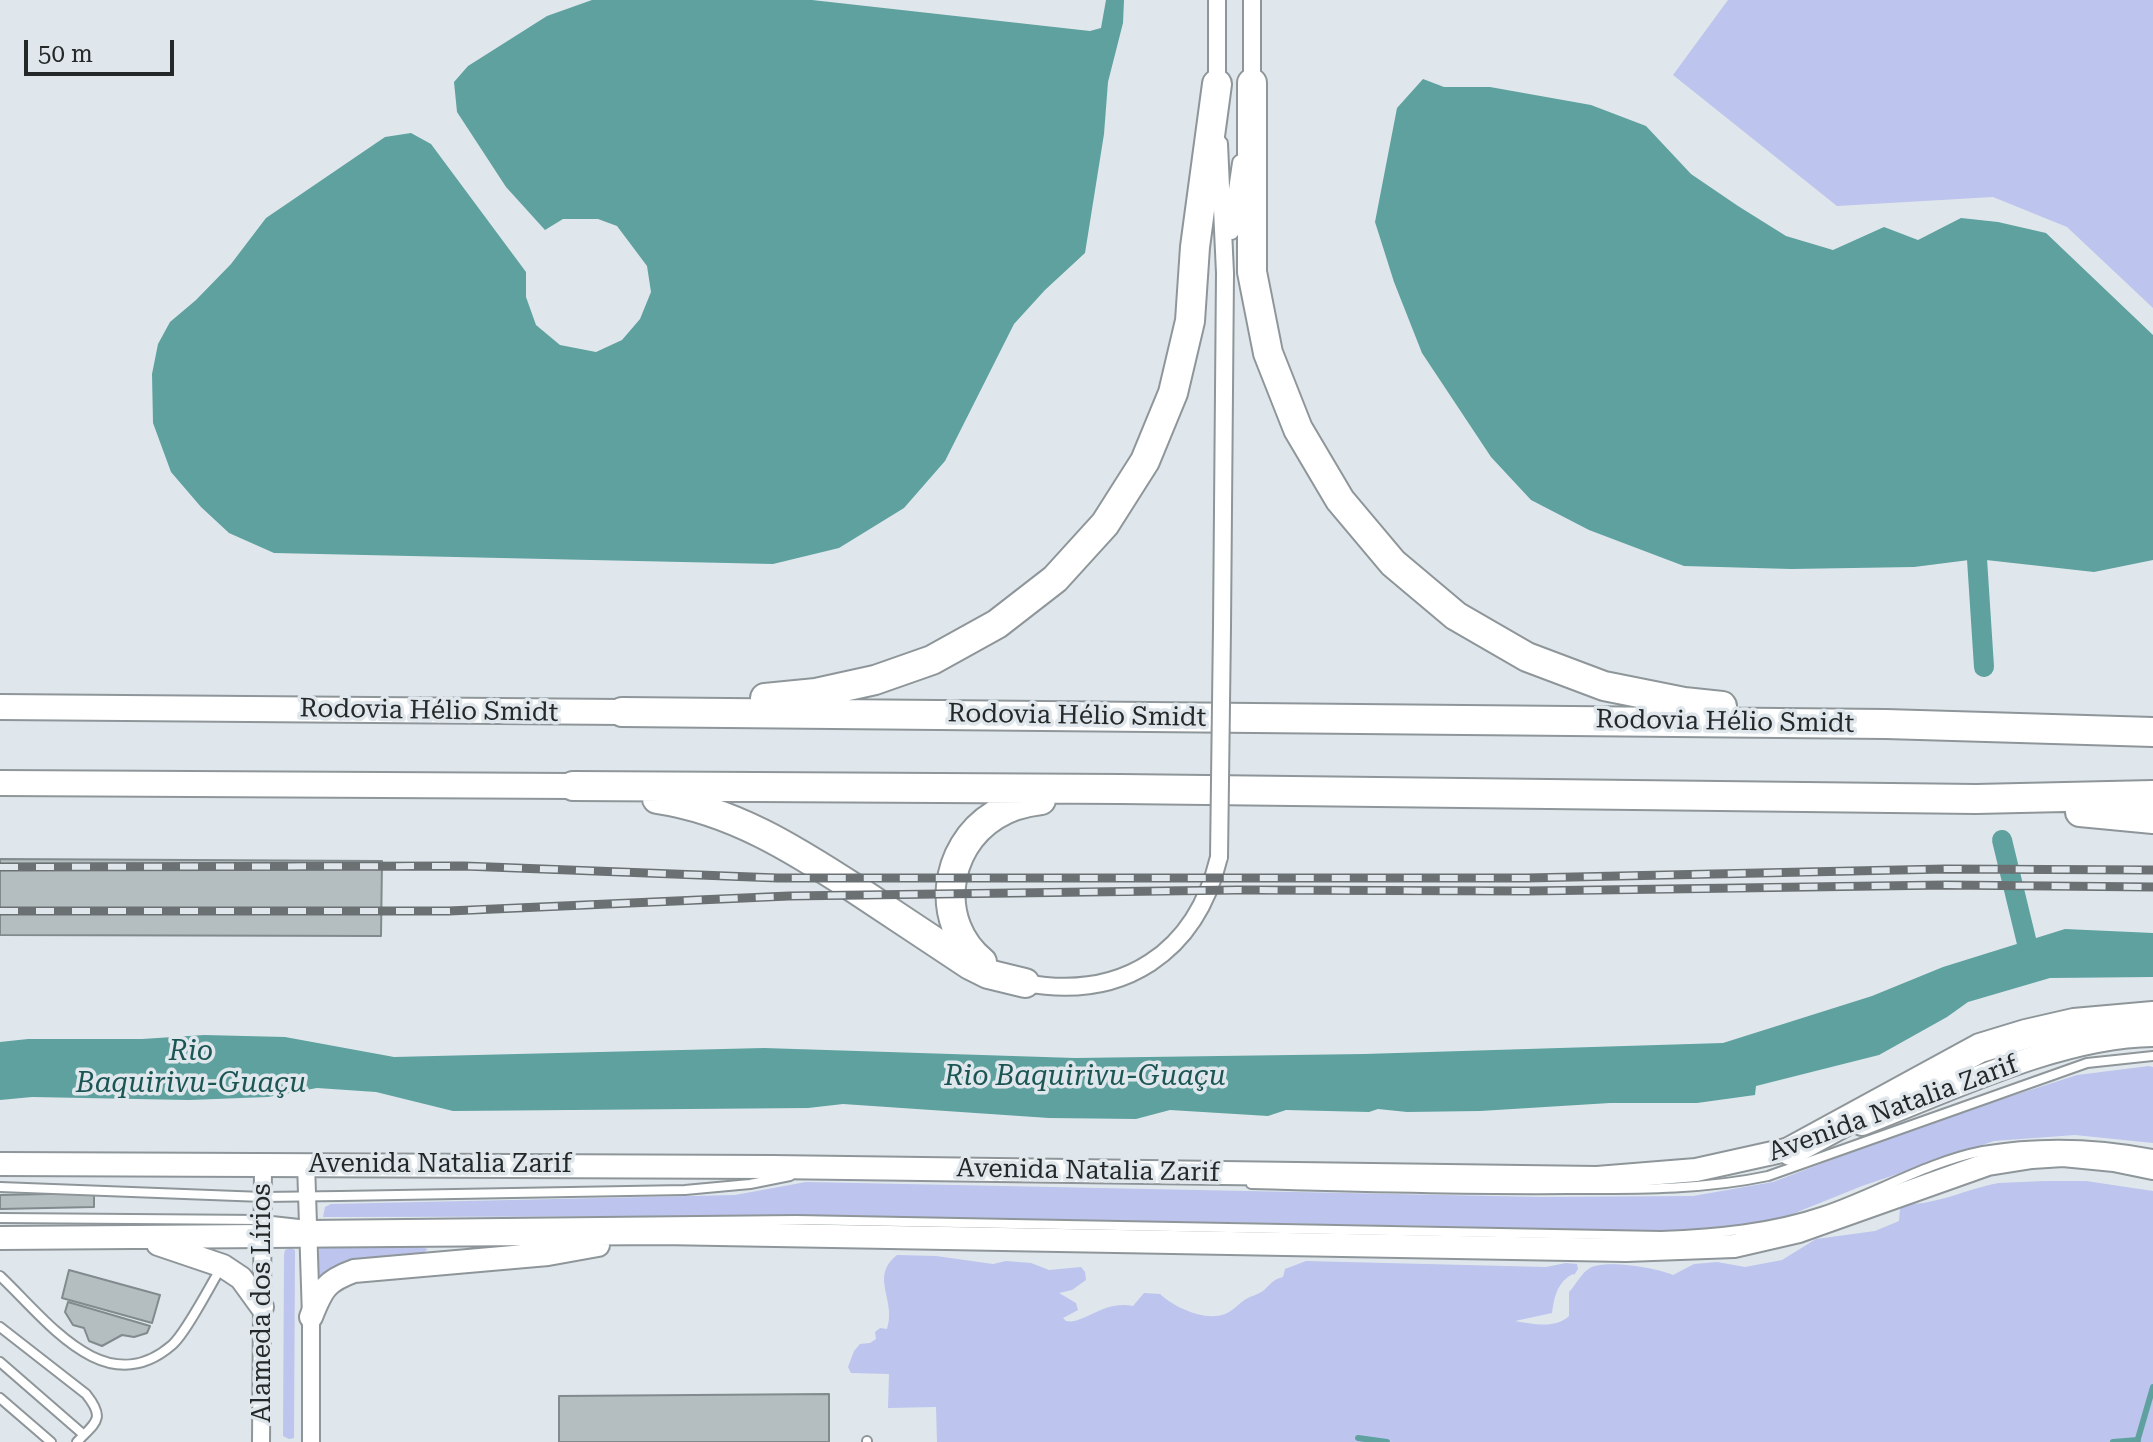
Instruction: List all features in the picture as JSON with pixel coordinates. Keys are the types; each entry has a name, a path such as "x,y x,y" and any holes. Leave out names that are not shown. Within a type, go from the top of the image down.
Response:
{"highway":[{"path":"1252,83 1252,272 1268,353 1305,441 1340,500 1393,563 1456,616 1527,657 1604,686 1684,702 1886,724"},
{"path":"622,712 816,693 875,680 932,660 997,624 1055,579 1105,524 1145,461 1173,393 1190,321 1195,247 1217,84"},
{"name":"Rodovia Hélio Smidt","path":"622,712 1886,724 2153,732"},
{"path":"573,786 1976,799 2153,795"},
{"path":"573,786 664,800 709,811 752,827 793,848 970,965 988,974 1025,983"},
{"path":"1025,983 989,968 977,959 960,937 950,896 953,869 960,853 979,827 1006,808 1121,789"},
{"path":"1976,799 2153,819"},
{"path":"1791,1151 1980,1048 2074,1023 2137,1015 2153,1016"}],"main road":[{"name":"Rodovia Hélio Smidt","path":"0,707 622,712"},
{"path":"0,783 573,786"},
{"name":"Avenida Natalia Zarif","path":"0,1164 772,1167 1597,1178 1696,1170 1791,1151 2050,1052 2136,1035 2153,1035"},
{"path":"0,1238 138,1237 263,1229 973,1237 1626,1250 1734,1246 1799,1231 1988,1164 2032,1157 2063,1155 2153,1168"},
{"path":"311,1317 321,1293 333,1279 354,1271 548,1254 662,1233"},
{"path":"138,1237 223,1266 241,1278 262,1307"}],"street":[{"path":"1025,983 1064,988 1103,984 1127,976 1150,963 1189,928 1203,906 1219,857 1225,273 1217,84 1217,0"},
{"path":"1225,273 1252,83 1252,0"},
{"name":"Alameda dos Lírios","path":"261,1442 263,1163"},
{"name":"Alameda dos Lírios","path":"306,1163 311,1442"}],"lane":[{"path":"1235,1184 1501,1190 1680,1188 1729,1184 1768,1176 2087,1063 2153,1056"},
{"path":"308,1231 796,1220 1717,1234 1766,1226 1824,1211 1901,1177 1980,1152 2053,1143 2094,1144 2153,1154"},
{"path":"1768,1176 1791,1151"},
{"path":"0,1187 263,1197 685,1190 750,1184 795,1175 1188,1183"},
{"path":"0,1218 91,1219 263,1229"},
{"path":"91,1219 138,1237"},
{"path":"0,1276 82,1353 111,1364 143,1364 174,1343 223,1266"},
{"path":"0,1327 86,1394 96,1407 96,1423 80,1438 0,1362"},
{"path":"0,1398 51,1442"}],"shaded area":[{"path":"1728,0 2153,0 2153,308 2067,227 1993,197 1837,206 1673,75"},
{"path":"2153,1067 2153,1143 2075,1135 1994,1141 1862,1186 1785,1217 1741,1227 1639,1232 837,1216 323,1217 325,1207 331,1204 735,1195 806,1182 1541,1197 1693,1196 1773,1182 1931,1122 2077,1075"},
{"path":"2086,1181 2153,1191 2153,1442 937,1442 936,1407 888,1408 889,1374 851,1373 848,1367 860,1344 876,1339 875,1332 880,1328 887,1329 889,1308 885,1272 897,1255 936,1256 993,1264 1006,1261 1031,1263 1049,1270 1081,1267 1086,1280 1072,1290 1059,1293 1076,1303 1078,1310 1063,1318 1066,1321 1080,1320 1112,1306 1133,1306 1144,1293 1160,1294 1173,1304 1199,1315 1225,1314 1283,1277 1285,1269 1306,1261 1546,1267 1577,1264 1575,1274 1558,1289 1552,1313 1515,1321 1551,1324 1569,1316 1569,1292 1584,1273 1597,1265 1631,1266 1673,1275 1694,1264 1717,1262 1745,1267 1782,1260 1816,1239 1875,1231 1899,1221 1900,1209 1906,1203 1939,1200 1999,1183"},
{"path":"319,1244 416,1246 428,1249 422,1254 357,1262 319,1280"},
{"path":"285,1250 295,1250 294,1438 289,1439 283,1436 284,1255"}],"water":[{"path":"592,0 812,0 1090,31 1101,28 1106,0 1124,0 1123,23 1108,82 1104,134 1085,253 1014,324 945,461 904,508 839,548 773,564 274,553 229,533 171,472 153,423 152,374 158,344 170,322 231,264 266,218 385,137 411,133 431,144 526,272 526,297 536,325 560,345 596,352 622,340 640,319 651,292 647,266 617,226 598,219 563,219 545,230 506,187 457,112 454,82 468,66 547,16"},
{"path":"1423,79 1444,87 1490,87 1591,105 1646,126 1691,174 1738,206 1786,236 1833,250 1884,227 1918,240 1961,218 1998,222 2046,233 2153,335 2153,560 2094,572 1977,559 1914,567 1791,569 1684,566 1589,530 1531,500 1491,457 1422,353 1375,222 1397,108"},
{"name":"Rio Baquirivu-Guaçu","path":"2065,929 2153,933 2153,977 2050,978 1968,1002 1879,1055 1756,1086 1755,1095 1697,1103 1610,1103 1480,1111 1286,1110 1268,1116 1170,1110 1136,1119 1049,1118 843,1104 808,1108 453,1111 376,1092 317,1088 268,1097 189,1100 32,1097 0,1100 0,1042 28,1039 142,1039 204,1035 285,1037 394,1057 764,1048 1075,1058 1364,1054 1723,1043 1872,996 1943,967"}],"building":[{"path":"0,859 382,861 381,936 0,935"},
{"path":"94,1193 94,1207 0,1209 0,1195"},
{"path":"69,1270 160,1295 152,1323 62,1298"},
{"path":"68,1302 150,1326 147,1333 134,1337 122,1335 102,1346 89,1341 84,1328 73,1325 65,1312"},
{"path":"829,1394 829,1442 559,1442 559,1396"}],"waterway":[{"path":"1977,559 1984,667"},
{"path":"2002,840 2032,964"},
{"path":"2137,1442 2153,1387"},
{"path":"1358,1438 1387,1442"},
{"path":"2113,1442 2138,1440"}],"railway":[{"path":"0,867 464,866 778,878 1527,878 1945,869 2153,870"},
{"path":"0,911 449,911 789,896 1237,890 1528,891 1946,885 2153,887"}]}
